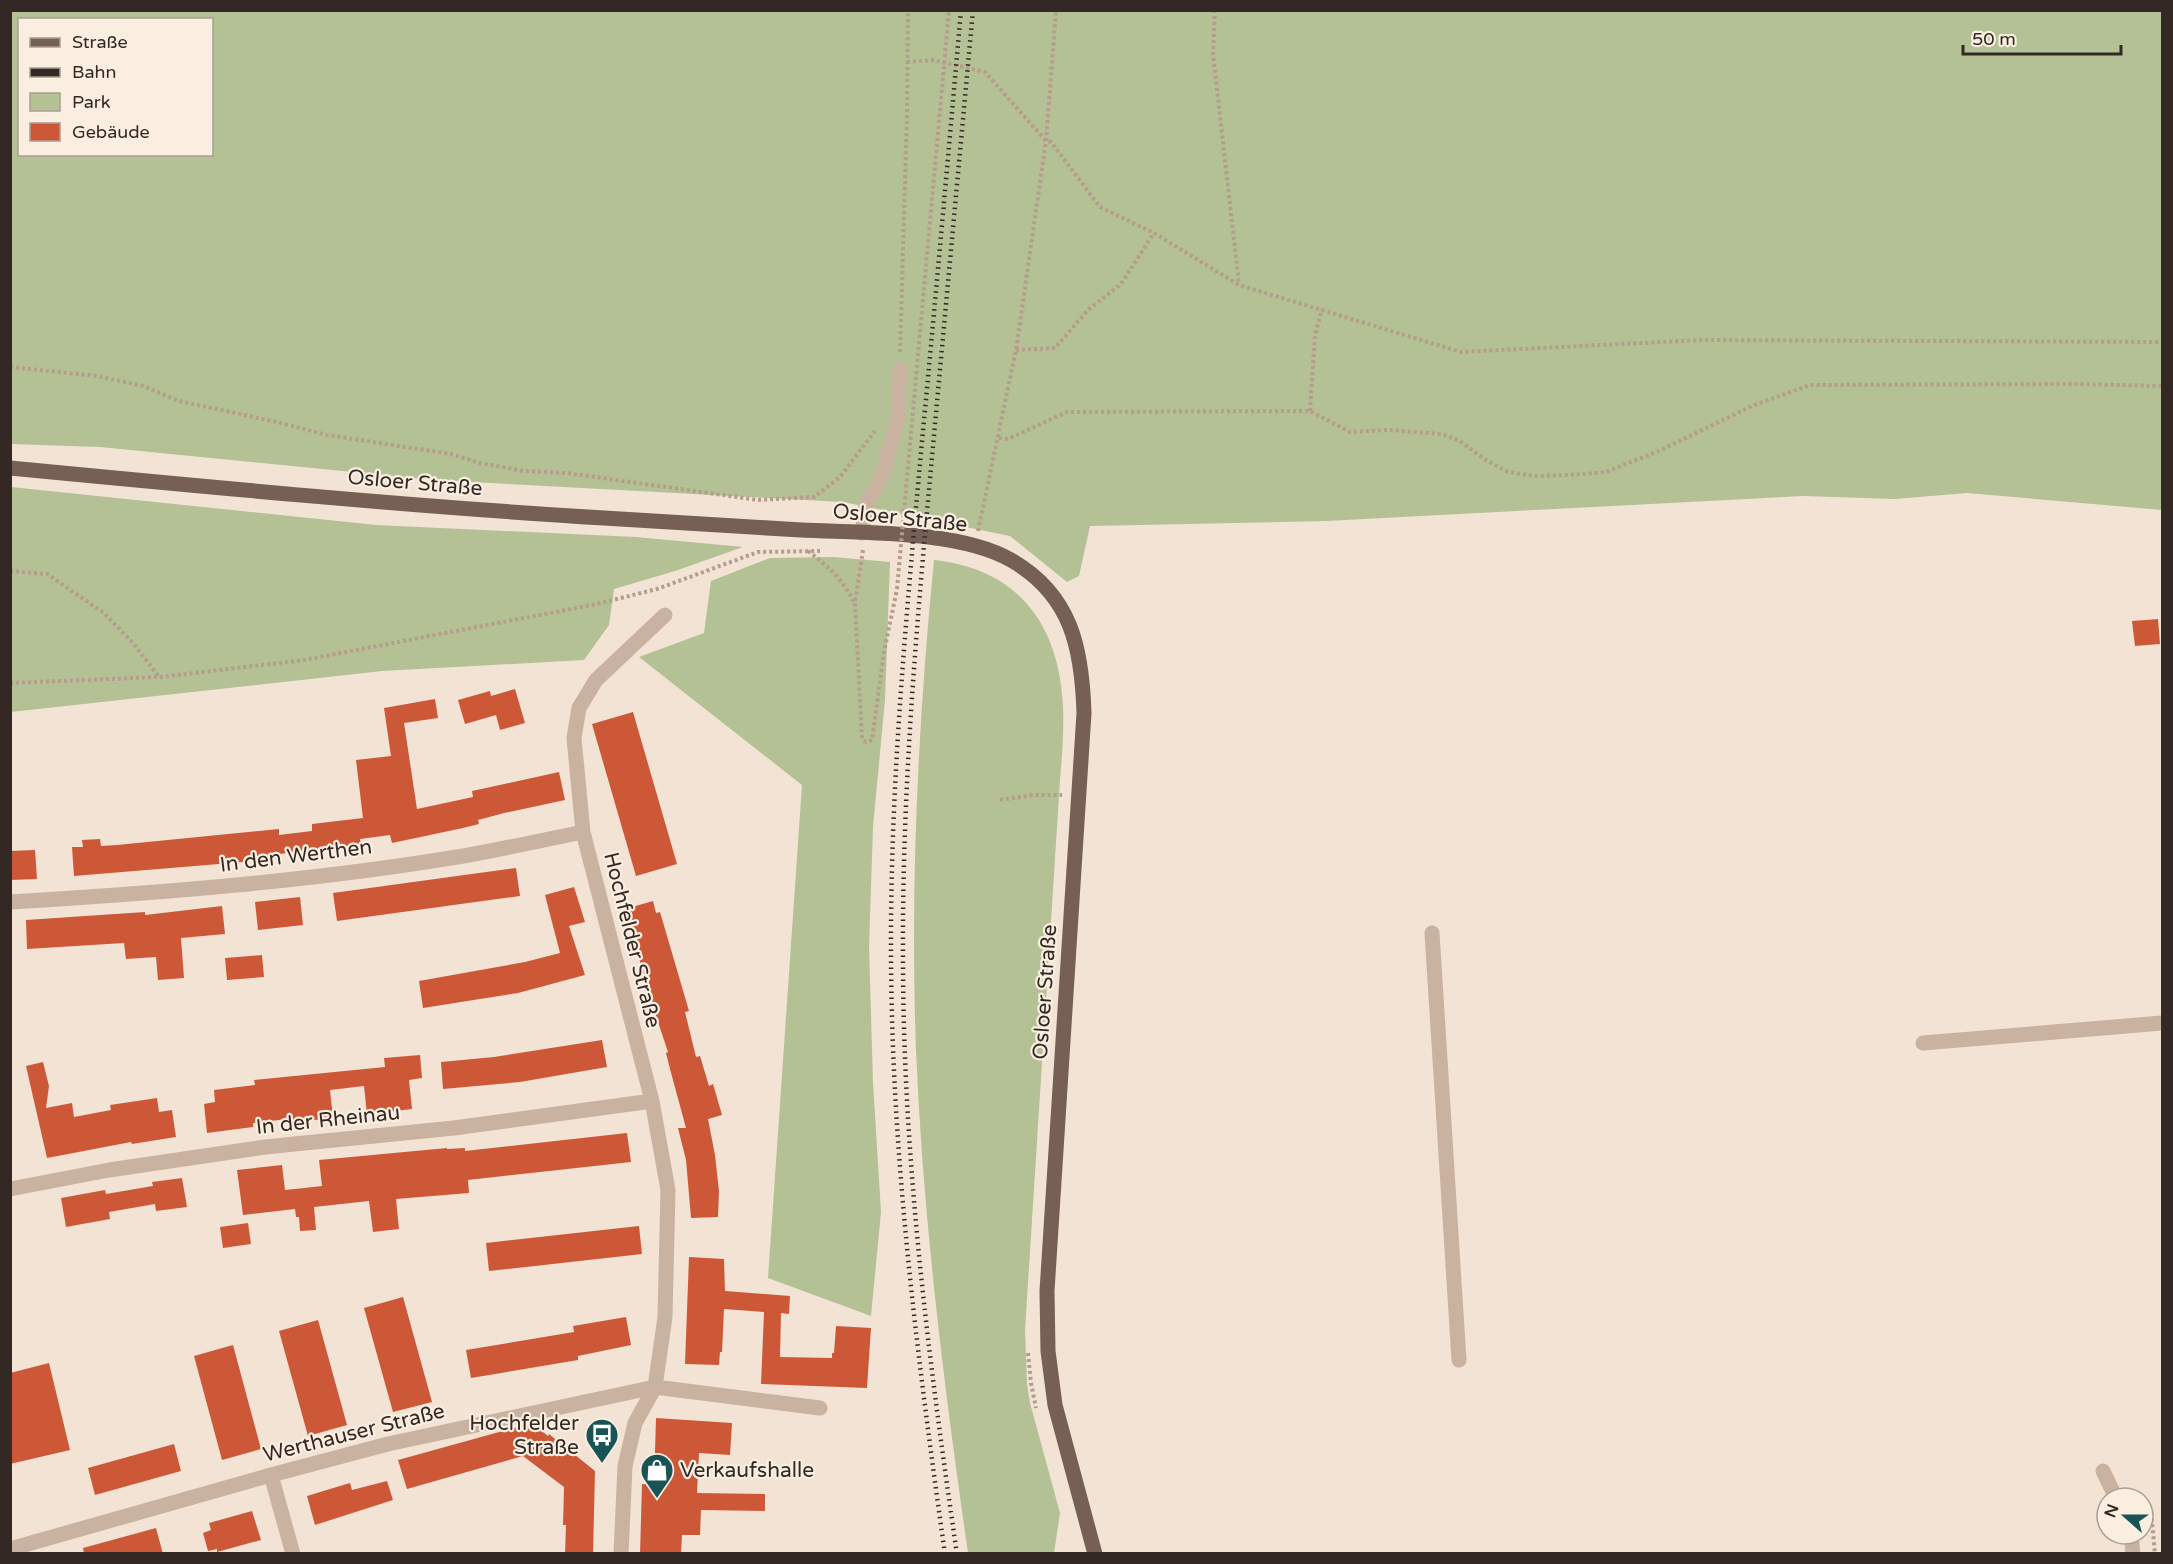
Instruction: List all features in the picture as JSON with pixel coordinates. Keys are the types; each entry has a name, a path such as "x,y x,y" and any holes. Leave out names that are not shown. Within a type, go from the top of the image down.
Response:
{"main road":[{"name":"Osloer Straße","path":"10,468 308,496 540,514 931,538 975,546 1011,560 1030,573 1053,597 1070,625 1082,665 1084,713 1072,795 1047,1291 1049,1374 1065,1445 1095,1554"}],"street":[{"path":"862,533 866,505 886,462 898,415 900,369"},
{"name":"Hochfelder Straße","path":"621,1554 625,1466 635,1423 655,1387 665,1317 668,1190 652,1101 583,832 574,738 579,708 596,680 665,615"},
{"name":"In den Werthen","path":"10,902 197,889 344,873 462,856 583,832"},
{"path":"1432,933 1459,1360"},
{"path":"1923,1043 2163,1023"},
{"name":"In der Rheinau","path":"10,1189 109,1170 265,1147 454,1128 652,1101"},
{"name":"Werthauser Straße","path":"10,1549 388,1444 655,1387 820,1408"},
{"path":"2103,1471 2110,1486"},
{"path":"271,1475 294,1554"}],"path":[{"path":"900,369 908,10"},
{"path":"863,550 855,603 862,739 866,742 872,740 884,652 897,589 949,10"},
{"path":"975,546 1016,350 1046,141 1056,10"},
{"path":"1215,10 1213,54 1239,285"},
{"path":"907,62 933,60 985,72 1046,141 1051,142 1100,207 1154,233 1239,285 1461,352 1701,340 2163,342"},
{"path":"1016,350 1055,348 1088,310 1121,284 1154,233"},
{"path":"1310,411 1315,335 1322,309"},
{"path":"10,367 97,376 143,386 179,401 327,435 451,454 480,463 524,471 567,473 758,500 814,497 840,477 879,425 898,415"},
{"path":"999,438 1008,439 1067,412 1310,411 1350,432 1388,430 1442,434 1460,441 1484,459 1508,472 1535,476 1569,475 1606,472 1661,450 1752,406 1810,385 2163,386"},
{"path":"10,683 160,677 304,660 597,604 657,589 758,552 830,550"},
{"path":"852,550 874,551"},
{"path":"808,551 828,566 848,588 855,603"},
{"path":"896,553 908,554"},
{"path":"10,571 47,574 104,613 133,643 160,677"},
{"path":"1064,788 1072,795"},
{"path":"1000,800 1032,795 1072,795"}],"green space":[{"path":"11,11 2162,11 2162,510 1967,493 1895,499 1803,496 1326,521 1090,526 1079,576 1067,582 1010,536 843,502 434,480 100,447 11,444"},
{"path":"11,487 376,525 636,537 743,547 614,589 609,625 584,660 382,671 11,712"},
{"path":"834,557 890,562 885,700 873,827 869,946 873,1083 881,1212 871,1316 768,1278 802,785 639,657 704,633 711,581 770,558"},
{"path":"934,560 963,565 989,575 1011,589 1043,626 1053,650 1060,677 1063,743 1025,1330 1030,1403 1060,1513 1054,1553 968,1553 943,1365 929,1240 919,1113 914,989 917,805"}],"building":[{"path":"2158,619 2160,644 2135,646 2132,621"},
{"path":"515,689 525,723 500,730 496,715 465,724 458,700 490,691 491,696"},
{"path":"435,699 438,718 404,723 417,809 473,797 472,791 559,772 565,800 478,820 479,824 463,828 392,843 390,835 360,839 361,847 315,853 315,849 280,854 280,858 74,876 72,847 83,847 82,840 100,839 101,846 279,829 279,835 312,831 312,824 363,818 356,760 391,756 384,708"},
{"path":"633,712 677,864 636,876 592,724"},
{"path":"35,850 37,879 10,880 10,851"},
{"path":"516,868 520,896 337,921 333,893"},
{"path":"574,887 585,922 569,926 585,975 518,993 423,1008 419,981 525,962 560,953 545,895"},
{"path":"300,897 303,925 258,930 255,902"},
{"path":"653,901 656,913 660,912 689,1011 685,1012 696,1057 700,1056 709,1086 713,1084 722,1115 708,1119 719,1191 718,1217 691,1218 686,1160 678,1128 686,1128 666,1053 668,1052 625,909"},
{"path":"222,906 225,934 181,938 184,978 158,980 156,957 126,959 124,943 27,949 26,920 145,912 145,915"},
{"path":"262,955 264,977 227,980 225,958"},
{"path":"602,1040 607,1067 520,1082 443,1089 441,1062 494,1057"},
{"path":"420,1055 422,1078 409,1080 412,1109 367,1114 364,1086 330,1090 333,1118 288,1123 287,1119 253,1123 253,1127 207,1133 204,1104 215,1102 214,1090 255,1085 254,1080 385,1067 384,1058"},
{"path":"43,1062 49,1086 46,1108 72,1103 74,1117 111,1110 110,1105 157,1098 159,1112 172,1110 176,1137 132,1144 131,1142 47,1158 26,1066"},
{"path":"627,1133 631,1162 468,1180 469,1193 396,1199 399,1229 373,1232 369,1201 314,1207 316,1230 300,1231 299,1217 296,1217 295,1209 243,1215 237,1170 282,1165 285,1190 322,1186 319,1160 447,1148 465,1148 465,1151"},
{"path":"182,1178 187,1207 156,1211 155,1204 109,1212 110,1219 66,1227 61,1198 105,1190 106,1194 153,1186 152,1182"},
{"path":"248,1223 251,1244 223,1248 220,1227"},
{"path":"639,1226 642,1254 489,1271 486,1243"},
{"path":"689,1257 724,1259 725,1291 790,1296 789,1314 781,1313 780,1357 832,1358 836,1326 871,1328 867,1388 761,1384 764,1312 724,1309 722,1352 720,1352 719,1365 685,1364"},
{"path":"403,1297 432,1402 393,1412 364,1308"},
{"path":"626,1317 631,1345 578,1356 578,1360 471,1378 466,1350 574,1332 573,1326"},
{"path":"318,1320 347,1425 308,1436 279,1331"},
{"path":"233,1345 261,1449 222,1460 194,1356"},
{"path":"49,1363 70,1450 10,1464 10,1373"},
{"path":"656,1418 732,1423 730,1455 699,1453 697,1493 765,1494 765,1511 701,1510 700,1535 682,1535 681,1554 640,1554 642,1484 654,1485"},
{"path":"532,1423 595,1471 593,1554 565,1554 564,1487 523,1456 407,1489 398,1460"},
{"path":"174,1444 181,1471 95,1495 88,1468"},
{"path":"387,1481 393,1500 315,1525 307,1496 350,1483 352,1490"},
{"path":"252,1511 261,1540 217,1552 217,1549 208,1551 203,1533 211,1530 209,1523"},
{"path":"156,1528 163,1554 84,1554 83,1548"}],"railway":[{"path":"945,1554 916,1331 901,1182 892,1032 891,894 896,767 905,641 961,10"},
{"path":"957,1554 927,1331 912,1182 904,1032 903,896 907,774 915,651 973,10"}],"place":[{"name":"Hochfelder Straße","path":"602,1464"},
{"name":"Verkaufshalle","path":"657,1499"}]}
